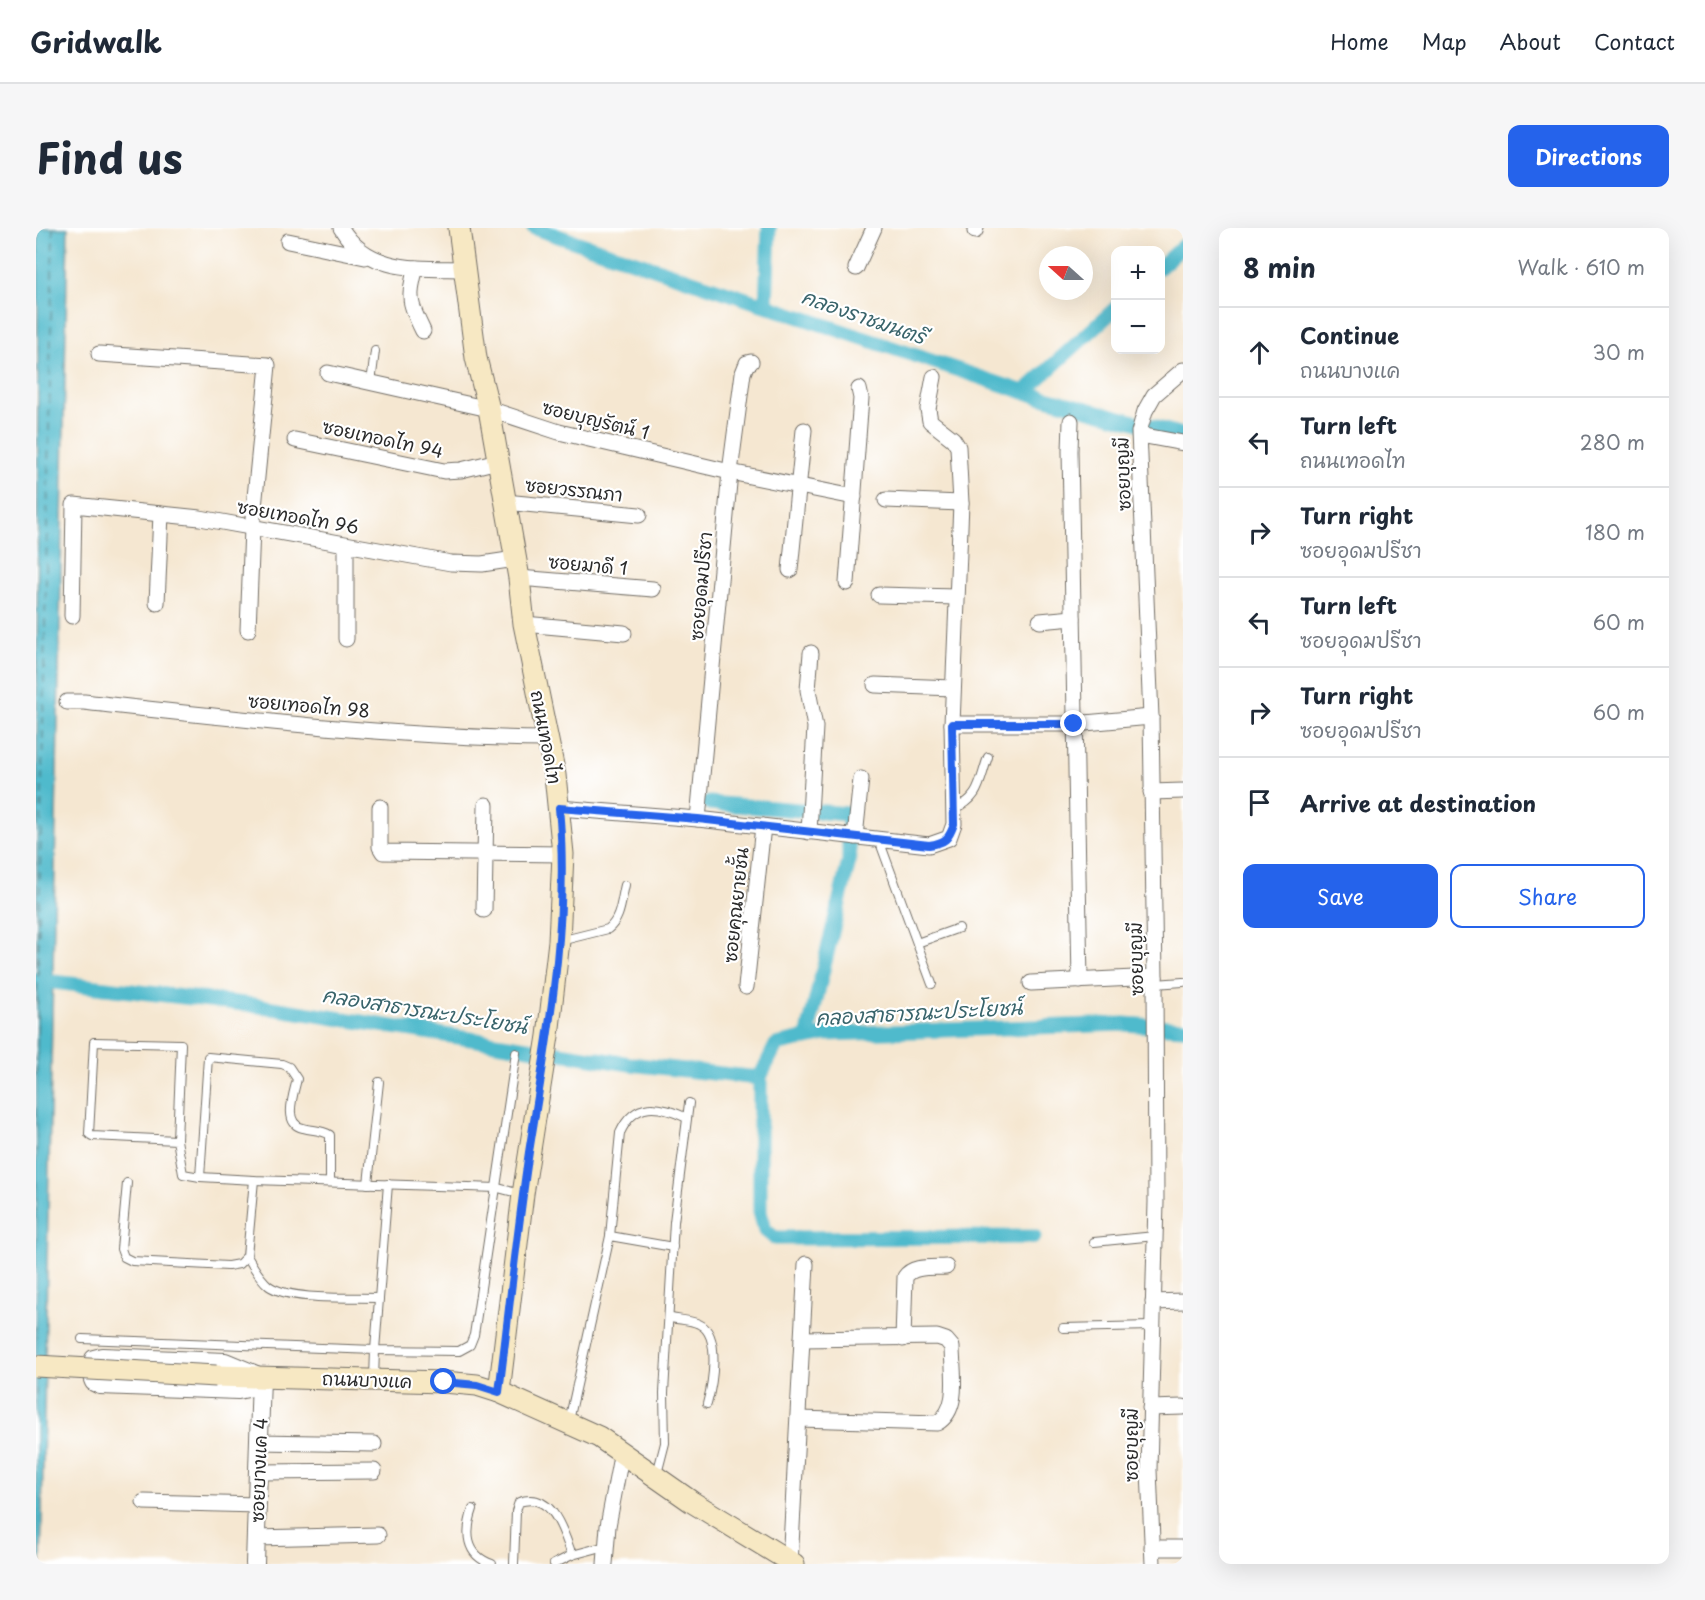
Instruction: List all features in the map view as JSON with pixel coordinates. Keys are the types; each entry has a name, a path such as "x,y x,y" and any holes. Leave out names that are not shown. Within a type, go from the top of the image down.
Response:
{"main road":[{"name":"ถนนเทอดไท","path":"459,228 476,358 489,409 517,569 524,624 555,775 563,854 559,941 548,1036 523,1194 499,1392"},
{"name":"ถนนบางแค","path":"36,1366 216,1376 374,1379 477,1385 569,1422 622,1451 656,1476 791,1563"}],"street":[{"path":"341,228 358,251 380,263 416,268 464,269"},
{"path":"856,268 874,228"},
{"path":"288,241 368,257"},
{"path":"416,268 411,286 411,306 423,331"},
{"path":"99,354 268,365 252,528 248,630"},
{"name":"ซอยอุดมปรีชา","path":"698,819 730,472 744,374 747,363 751,362"},
{"name":"ซอยบุญมี","path":"1153,1564 1150,1408 1155,1236 1155,980 1151,717 1140,433 1145,411 1163,384 1182,372"},
{"name":"ซอยบุญรัตน์ 1","path":"328,373 489,409 559,432 730,472 854,497"},
{"path":"559,808 698,819 929,845 949,838 954,824 952,724 961,503 958,447 953,439 930,421 928,409 934,377"},
{"path":"847,583 861,398 859,389"},
{"path":"1071,421 1074,724 1080,981"},
{"path":"790,570 804,430"},
{"path":"1140,433 1183,443"},
{"name":"ซอยเทอดไท 94","path":"295,440 444,471 461,470 498,460"},
{"path":"886,500 961,503"},
{"name":"ซอยวรรณภา","path":"506,502 639,515"},
{"name":"ซอยเทอดไท 96","path":"72,616 74,505 161,514 451,563 482,564 517,569"},
{"path":"157,603 161,514"},
{"path":"346,545 346,639"},
{"name":"ซอยมาดี 1","path":"517,569 653,589"},
{"path":"879,595 956,597"},
{"path":"1040,621 1073,618"},
{"path":"524,624 624,633"},
{"path":"809,832 815,727 808,690 811,653"},
{"path":"875,685 953,688"},
{"name":"ซอยเทอดไท 98","path":"67,702 433,735 547,739"},
{"path":"952,724 1074,724 1151,717"},
{"path":"855,837 861,779"},
{"path":"1151,792 1183,791"},
{"path":"484,910 486,805"},
{"path":"380,807 380,847 383,852 563,854"},
{"name":"ซอยคุณยายชั้น","path":"746,987 763,826"},
{"path":"1031,983 1155,980"},
{"path":"791,1563 806,1264"},
{"path":"903,1339 905,1277 909,1272 917,1269 946,1267"},
{"path":"1153,1302 1183,1301"},
{"path":"799,1419 937,1423 946,1418 952,1408 952,1347 946,1340 937,1337 802,1339"},
{"path":"102,1357 225,1362 261,1377 248,1388 238,1390 100,1385 94,1382 91,1376 94,1359 102,1357"},
{"name":"ซอยบางแค 4","path":"255,1564 261,1377"},
{"path":"1150,1408 1183,1407"},
{"path":"259,1442 374,1444"},
{"path":"605,1564 622,1451"},
{"path":"258,1472 375,1471"},
{"path":"144,1502 257,1505"},
{"path":"256,1538 378,1535"},
{"path":"1152,1548 1183,1548"}],"lane":[{"path":"371,383 375,351"},
{"path":"954,809 970,802 975,796 988,757"},
{"path":"879,840 932,984"},
{"path":"559,941 612,925 617,918 625,885"},
{"path":"917,943 959,928"},
{"path":"1155,980 1183,982"},
{"path":"177,1140 89,1134 94,1042 181,1044 177,1140 181,1172 200,1177 254,1180 498,1188 523,1194"},
{"path":"82,1339 375,1350 459,1351 470,1345 474,1335 498,1188 516,1053"},
{"path":"200,1177 208,1058 282,1064 288,1067 297,1079 290,1116 294,1124 300,1128 323,1130 330,1135 330,1181"},
{"path":"368,1184 379,1082"},
{"path":"656,1476 665,1443 664,1393 671,1318 673,1247 679,1170 689,1103"},
{"path":"569,1422 610,1236 620,1133 626,1119 635,1112 656,1107 687,1118"},
{"path":"254,1180 247,1256 261,1279 270,1287 287,1293 379,1298"},
{"path":"127,1183 121,1249 124,1257 132,1261 228,1266 239,1264 247,1256"},
{"path":"374,1379 388,1184"},
{"path":"610,1236 673,1247"},
{"path":"1094,1242 1155,1236"},
{"path":"671,1318 701,1324 708,1333 715,1370 707,1404"},
{"path":"1063,1328 1152,1326"},
{"path":"514,1564 516,1511 519,1502 529,1499 543,1503 557,1517 572,1556"},
{"path":"473,1509 467,1524 468,1543 479,1560 492,1564"},
{"path":"554,1564 606,1546"}],"water":[{"path":"38,228 68,228 41,1564 36,1564"}],"waterway":[{"name":"คลองราชมนตรี","path":"534,228 1024,392 1183,435"},
{"path":"766,306 769,228"},
{"path":"1165,262 1183,246"},
{"path":"1024,392 1111,313"},
{"path":"709,803 849,814 849,861 807,1037"},
{"name":"คลองสาธารณะประโยชน์","path":"36,980 253,1005 630,1064 749,1077 760,1077 776,1045 825,1034 1124,1024 1183,1028"},
{"path":"760,1077 760,1212 765,1230 775,1238 1034,1237"}],"ferry route":[{"path":"36,1075 53,228"}],"route":[{"path":"444,1382 477,1385 499,1392 523,1194 548,1036 559,941 563,854 559,808 698,819 929,845 949,838 954,824 952,724 1074,724"}]}
